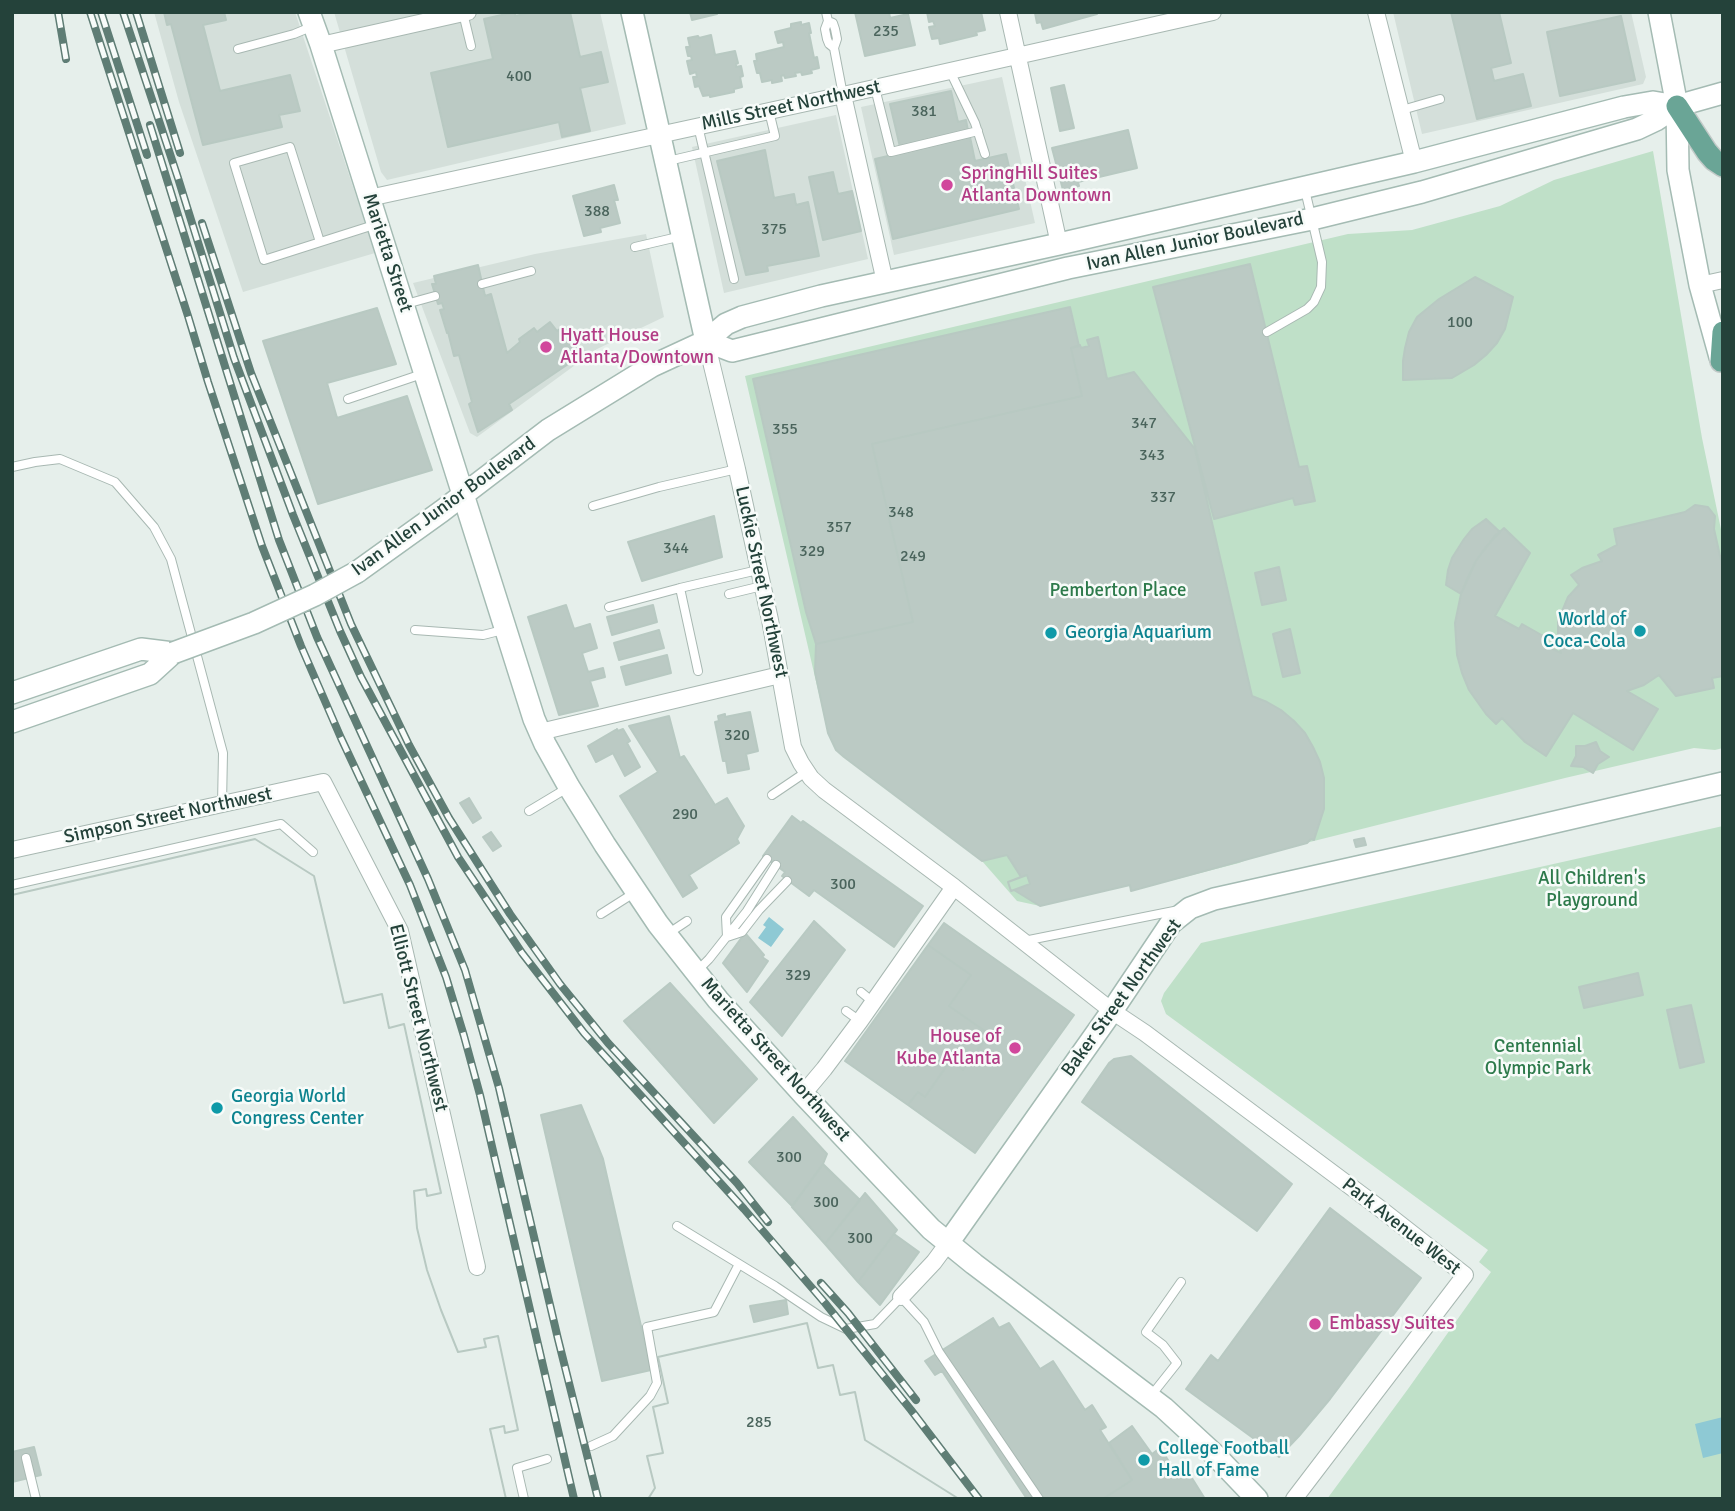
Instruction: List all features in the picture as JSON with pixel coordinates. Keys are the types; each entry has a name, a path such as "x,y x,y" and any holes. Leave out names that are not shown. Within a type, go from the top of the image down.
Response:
{"main road":[{"name":"Luckie Street Northwest","path":"632,12 706,341"},
{"path":"1658,12 1677,106 1678,170 1700,285 1722,365"},
{"name":"Marietta Street","path":"315,28 463,495"},
{"name":"Ivan Allen Junior Boulevard","path":"706,341 732,351 1068,268 1312,219 1422,192 1637,129 1677,106 1723,93"},
{"name":"Ivan Allen Junior Boulevard","path":"12,722 150,674 173,653 272,615 357,572 548,430 652,366 706,341 726,324 742,317 1414,162 1624,107 1653,102 1677,106"},
{"path":"1677,106 1707,152 1723,166"},
{"path":"1722,365 1723,332"},
{"name":"Marietta Street Northwest","path":"463,495 540,732 569,787 637,892 718,1000 931,1228 974,1265 1164,1408 1257,1499"},
{"name":"Ivan Allen Junior Boulevard","path":"12,693 141,649 173,653"},
{"name":"Baker Street Northwest","path":"948,1243 1171,923 1190,908 1214,899 1723,783"}],"street":[{"path":"1008,12 1059,244"},
{"name":"Mills Street Northwest","path":"369,198 1213,12"},
{"path":"1377,12 1414,162"},
{"path":"315,28 465,13"},
{"path":"844,95 885,282"},
{"path":"1700,285 1723,280"},
{"name":"Luckie Street Northwest","path":"706,341 737,469 793,747 806,772 824,790 954,887 1112,1011"},
{"path":"540,732 780,675"},
{"name":"Simpson Street Northwest","path":"12,850 323,782"},
{"name":"Elliott Street Northwest","path":"323,782 400,931 477,1267"},
{"path":"803,1094 860,1021 867,997 954,887"},
{"name":"Park Avenue West","path":"1112,1011 1145,1032 1465,1275 1294,1499"},
{"name":"Baker Street Northwest","path":"901,1297 948,1243"}],"lane":[{"path":"465,13 471,46"},
{"path":"827,16 827,39 834,48 844,95"},
{"path":"238,50 315,28"},
{"path":"950,71 969,107 985,154"},
{"path":"875,88 891,152 978,131"},
{"path":"1402,110 1440,99"},
{"path":"665,162 775,136 769,111"},
{"path":"698,126 734,279"},
{"path":"320,242 290,147 234,163 264,260 377,224"},
{"path":"1267,332 1307,309 1314,302 1321,286 1322,262 1304,187"},
{"path":"635,247 682,236"},
{"path":"482,284 531,271"},
{"path":"403,305 435,296"},
{"path":"348,398 425,373"},
{"path":"12,467 60,459 115,482 153,527 171,559 223,753 222,804"},
{"path":"593,506 737,469"},
{"path":"609,607 680,588 760,578"},
{"path":"729,594 760,578"},
{"path":"680,588 698,671"},
{"path":"415,630 482,635 506,629"},
{"path":"772,795 806,772"},
{"path":"529,811 569,787"},
{"path":"12,885 281,824 313,852"},
{"path":"727,936 726,917 767,859"},
{"path":"696,972 727,936 776,865"},
{"path":"727,936 743,932 759,910 787,881"},
{"path":"601,914 637,892"},
{"path":"751,903 759,910"},
{"path":"1024,941 1190,908"},
{"path":"666,934 687,920"},
{"path":"845,1010 860,1021"},
{"path":"677,1226 821,1317 846,1329 875,1324 901,1297 924,1322 939,1352 1039,1499"},
{"path":"591,1446 613,1436 630,1420 657,1383 647,1327 714,1312 739,1264"},
{"path":"1150,1397 1177,1363 1163,1345 1146,1332 1181,1282"},
{"path":"26,1458 36,1499"},
{"path":"524,1499 517,1468 547,1459"}],"shaded area":[{"path":"154,12 295,12 375,253 243,292 179,102"},
{"path":"334,12 600,12 626,124 387,180 381,172"},
{"path":"1393,12 1631,12 1646,77 1643,84 1422,134"},
{"path":"1002,77 1035,223 894,255 861,107"},
{"path":"836,115 868,259 724,293 692,147"},
{"path":"646,234 664,317 597,349 477,437 470,433 413,283 535,254"}],"green space":[{"name":"Pemberton Place","path":"1653,151 1702,438 1723,539 1723,748 1694,748 1262,854 1239,863 1131,891 1129,885 1040,906 1017,901 982,861 836,750 828,733 745,376 1348,234 1412,230 1500,206 1554,180"},
{"name":"Centennial Olympic Park","path":"1723,826 1723,1499 1327,1499 1491,1272 1479,1262 1488,1250 1166,1014 1161,1001 1164,993 1201,943"}],"water":[{"path":"769,917 784,929 771,947 758,938"},
{"path":"1723,1417 1723,1453 1703,1458 1695,1424"}],"building":[{"path":"164,12 224,12 226,20 203,25 220,91 290,75 300,111 279,115 282,127 203,145 171,24 167,25"},
{"path":"515,12 515,16 534,12 570,12 580,57 601,52 608,82 580,88 590,131 562,137 559,122 448,147 431,73 493,59 484,19"},
{"path":"690,12 717,12 717,14 692,20"},
{"path":"855,12 889,12 890,18 908,14 915,45 865,56"},
{"path":"927,12 981,12 985,30 976,32 977,35 940,44 939,38 932,39 929,27 935,26 933,21 929,22"},
{"path":"1037,12 1097,14 1043,29 1041,22 1037,23"},
{"path":"1451,12 1499,12 1511,63 1491,68 1494,81 1523,74 1531,106 1477,119"},
{"path":"1621,16 1635,80 1560,96 1547,32"},
{"path":"801,22 801,25 809,23 814,58 817,57 819,68 811,70 812,73 795,73 796,76 785,78 784,75 781,76 782,81 762,82 754,61 757,61 756,54 784,47 783,42 778,43 775,32"},
{"path":"711,35 715,55 735,51 738,63 736,67 741,66 743,76 740,77 742,87 734,89 734,92 710,97 703,96 699,86 695,87 693,77 697,77 696,72 690,74 687,61 692,60 686,47 690,47 688,38"},
{"path":"1064,85 1074,128 1060,131 1051,88"},
{"path":"951,91 958,122 966,120 968,131 900,147 890,104"},
{"path":"1128,130 1137,168 1078,182 1079,186 1063,190 1052,148"},
{"name":"SpringHill Suites Atlanta Downtown","path":"970,137 975,161 1006,154 1019,209 893,239 875,159"},
{"path":"765,150 774,198 794,194 796,205 808,202 819,256 767,266 768,271 746,275 717,161"},
{"path":"833,172 838,194 852,191 861,231 823,240 809,177"},
{"path":"614,185 618,200 614,200 620,223 584,236 573,196"},
{"path":"1250,264 1299,467 1307,466 1315,501 1295,505 1293,498 1214,519 1153,287"},
{"name":"Hyatt House Atlanta/Downtown","path":"478,265 485,296 491,294 507,353 520,342 519,339 534,328 537,332 550,322 557,331 564,326 583,354 509,404 512,410 478,432 459,355 454,356 440,310 444,309 442,303 438,304 432,284 436,284 434,276"},
{"path":"1475,277 1513,297 1505,329 1497,343 1474,365 1452,378 1403,380 1405,348 1417,317 1439,299"},
{"path":"1070,307 1079,346 1071,348 1082,396 872,444 913,622 816,644 806,612 753,379"},
{"path":"377,308 396,364 327,383 337,418 407,396 432,470 318,504 263,341"},
{"name":"Georgia Aquarium","path":"1098,337 1107,379 1134,372 1195,449 1252,696 1281,710 1305,733 1320,762 1324,778 1324,809 1314,840 1311,839 1307,843 1131,891 1130,885 1040,906 1014,890 1011,891 1008,882 1021,877 1007,855 982,861 836,750 828,733 815,672 816,644 913,622 872,444 1082,396 1071,348 1089,346 1087,340"},
{"name":"World of Coca-Cola","path":"1695,505 1708,507 1715,516 1714,529 1723,569 1723,676 1712,678 1714,688 1676,696 1659,675 1644,685 1627,691 1658,709 1633,750 1573,713 1546,756 1525,742 1502,718 1496,724 1469,690 1462,673 1457,655 1455,623 1461,594 1469,575 1494,537 1504,528 1530,553 1495,616 1519,629 1522,624 1545,637 1541,643 1561,653 1558,621 1568,597 1579,585 1571,575 1602,561 1598,555 1617,545 1614,529 1685,512"},
{"path":"714,516 722,557 642,581 628,542"},
{"path":"1486,519 1500,532 1476,561 1461,594 1446,585 1452,558 1472,529"},
{"path":"1279,567 1286,600 1262,605 1255,573"},
{"path":"566,605 574,629 590,624 597,648 582,653 588,672 603,668 605,677 590,681 598,706 559,715 528,617"},
{"path":"653,605 657,622 612,635 607,617"},
{"path":"1290,629 1300,673 1283,677 1273,634"},
{"path":"659,630 664,648 619,660 614,643"},
{"path":"667,655 671,673 626,685 621,667"},
{"path":"750,712 758,751 746,754 749,769 728,773 715,722 719,721 718,716 725,714 725,717"},
{"path":"669,716 680,758 684,756 715,805 727,798 744,826 737,839 739,843 689,875 697,888 683,897 620,796 658,772 629,726"},
{"path":"617,729 623,729 640,767 625,776 613,753 596,762 588,746"},
{"path":"1596,742 1600,751 1609,757 1598,764 1593,773 1583,767 1571,766 1576,756 1576,746"},
{"path":"469,798 481,818 473,823 460,803"},
{"path":"792,816 801,823 803,821 923,906 894,947 814,890 809,896 782,876 785,872 763,856"},
{"path":"491,832 501,846 493,851 483,837"},
{"path":"1364,838 1366,845 1356,847 1354,840"},
{"name":"Georgia World Congress Center","path":"255,839 314,876 344,1003 382,994 389,1028 404,1024 441,1193 427,1196 426,1189 414,1191 417,1228 427,1270 458,1352 486,1347 484,1339 498,1336 518,1430 505,1433 504,1426 490,1429 506,1499 12,1499 12,1482 41,1475 34,1447 12,1452 12,895"},
{"name":"Georgia World Congress Center","path":"255,839 314,876 344,1003 382,994 389,1028 404,1024 441,1193 427,1196 426,1189 414,1191 417,1228 427,1270 458,1352 486,1347 484,1339 498,1336 518,1430 505,1433 504,1426 490,1429 506,1499 12,1499 12,895"},
{"path":"1027,875 1030,884 1011,891 1008,882"},
{"path":"814,921 845,950 782,1036 750,1002"},
{"name":"House of Kube Atlanta","path":"944,923 1074,1015 975,1153 908,1105 918,1092 925,1097 950,1061 963,1070 989,1034 949,1006 971,975 928,945"},
{"path":"745,933 768,961 747,992 723,963"},
{"path":"928,945 971,975 949,1006 989,1034 963,1070 950,1061 925,1097 918,1092 908,1105 845,1061"},
{"path":"1638,973 1643,995 1584,1008 1579,987"},
{"path":"670,983 757,1079 714,1123 624,1021"},
{"path":"1691,1005 1704,1062 1680,1068 1667,1010"},
{"path":"1131,1056 1292,1184 1257,1231 1082,1102 1109,1063 1114,1059"},
{"path":"581,1105 603,1159 651,1370 602,1381 541,1115"},
{"path":"793,1117 827,1154 823,1164 792,1206 749,1162"},
{"path":"823,1164 860,1200 825,1244 792,1207"},
{"path":"865,1193 897,1230 858,1282 825,1244"},
{"name":"Embassy Suites","path":"1330,1208 1421,1278 1330,1399 1279,1457 1186,1389 1211,1355 1218,1361"},
{"path":"894,1234 919,1252 880,1305 858,1282"},
{"path":"786,1300 788,1314 754,1322 750,1306"},
{"path":"993,1318 999,1328 1009,1323 1040,1369 1053,1361 1085,1410 1092,1405 1106,1427 1100,1430 1132,1480 1103,1499 1027,1499 942,1371 935,1375 925,1361"},
{"path":"807,1323 818,1368 833,1365 840,1395 855,1392 865,1440 959,1499 648,1499 655,1488 647,1456 663,1453 653,1407 668,1403 658,1357"},
{"path":"807,1323 818,1368 833,1365 840,1395 855,1392 865,1440 959,1499 648,1499 655,1488 647,1456 663,1453 653,1407 668,1403 658,1357"},
{"name":"College Football Hall of Fame","path":"1132,1426 1152,1454 1160,1448 1176,1472 1185,1467 1205,1499 1103,1499 1132,1480 1109,1443"}],"railway":[{"path":"58,12 66,59"},
{"path":"90,12 262,546 301,646 410,885 446,977 480,1095 574,1499"},
{"path":"101,12 147,155"},
{"path":"123,12 234,358 293,515 361,677 458,857 522,953 584,1033 744,1209 825,1303 979,1499"},
{"path":"136,12 180,153"},
{"path":"150,125 279,540 317,637 428,879 465,970 499,1088 598,1499"},
{"path":"202,223 251,373 351,624 409,745 449,818 510,914 560,984 608,1043 737,1183 768,1222"},
{"path":"821,1283 916,1400"}],"place":[{"name":"SpringHill Suites Atlanta Downtown","path":"947,185"},
{"name":"Hyatt House Atlanta/Downtown","path":"546,347"},
{"name":"World of Coca-Cola","path":"1640,631"},
{"name":"Georgia Aquarium","path":"1051,633"},
{"name":"House of Kube Atlanta","path":"1015,1048"},
{"name":"Georgia World Congress Center","path":"217,1108"},
{"name":"Embassy Suites","path":"1315,1324"},
{"name":"College Football Hall of Fame","path":"1144,1460"}],"park label":[{"name":"All Children's Playground","path":"1592,890"}]}
